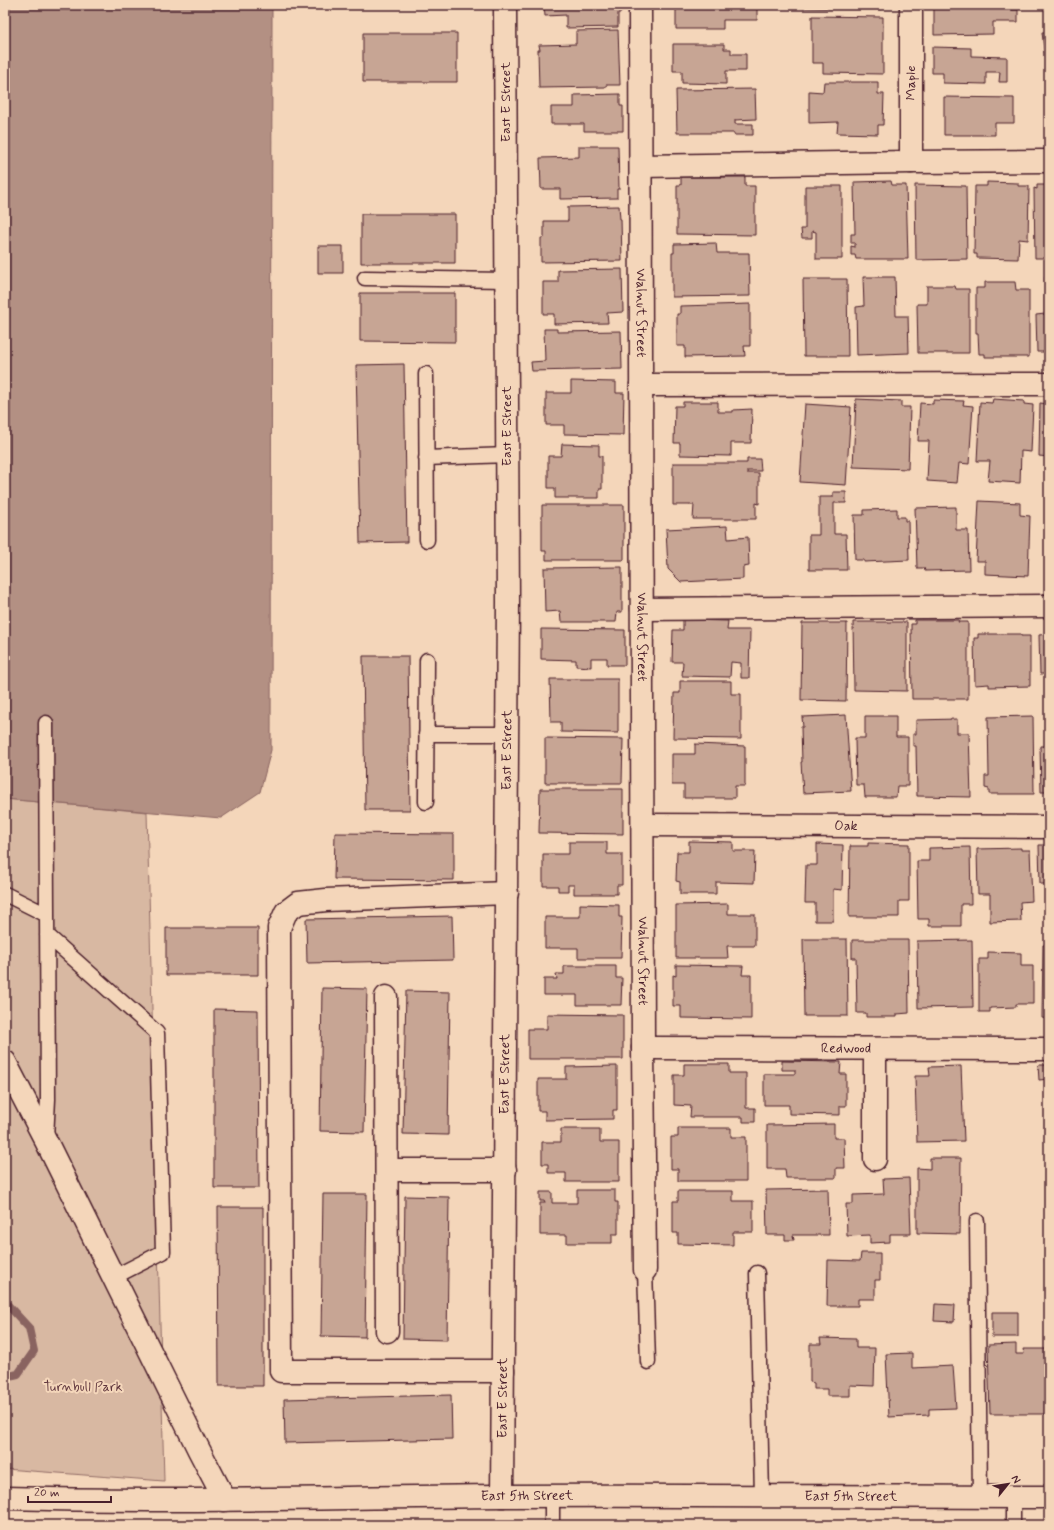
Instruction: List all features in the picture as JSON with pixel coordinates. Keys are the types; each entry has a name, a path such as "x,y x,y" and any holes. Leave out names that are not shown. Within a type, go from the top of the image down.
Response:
{"street":[{"name":"East E Street","path":"502,1496 507,893 508,455 505,5"},
{"name":"Walnut Street","path":"640,5 643,1048 646,1270"},
{"name":"Maple","path":"910,162 911,5"},
{"path":"641,166 1049,161"},
{"path":"641,385 1049,384"},
{"path":"642,609 1049,606"},
{"name":"Oak","path":"643,825 1049,827"},
{"path":"503,1371 281,1371 279,928 286,912 298,903 326,900 507,893"},
{"path":"386,997 387,1331"},
{"name":"Redwood","path":"643,1048 1049,1049"},
{"path":"875,1049 876,1159"},
{"path":"5,1062 225,1500"},
{"path":"387,1170 505,1170"},
{"name":"East 5th Street","path":"5,1498 89,1501 502,1496 1049,1497"}],"lane":[{"path":"365,278 507,280"},
{"path":"426,374 426,540"},
{"path":"426,458 508,455"},
{"path":"426,802 427,660"},
{"path":"46,723 48,1098 46,1141"},
{"path":"426,734 507,734"},
{"path":"5,894 47,915"},
{"path":"47,935 157,1033 162,1252 114,1277"},
{"path":"978,1221 980,1497"},
{"path":"646,1270 648,1362"},
{"path":"757,1273 762,1496"},
{"path":"552,1496 552,1525"},
{"path":"1013,1497 1013,1525"}],"green space":[{"name":"Turnbull Park","path":"5,799 147,812 164,1481 5,1469"}],"shaded area":[{"path":"5,5 272,5 271,750 260,792 221,818 5,799"}],"building":[{"path":"544,5 621,5 621,13 618,13 618,27 566,28 566,15 545,16"},
{"path":"676,5 757,5 757,20 723,20 723,29 676,29"},
{"path":"803,5 882,5 881,9 803,8"},
{"path":"934,5 1012,5 1012,10 1018,10 1018,22 993,22 993,34 934,35"},
{"path":"812,16 883,17 883,74 823,73 823,63 812,63"},
{"path":"618,30 620,85 606,85 606,87 539,88 539,45 576,44 576,31"},
{"path":"1042,32 1049,32 1049,93"},
{"path":"363,33 457,33 457,82 363,82"},
{"path":"673,44 724,44 724,49 731,49 731,54 746,54 746,71 726,71 726,84 682,83 682,71 673,71"},
{"path":"932,47 971,48 971,56 1007,57 1007,82 999,82 1000,72 986,72 986,84 943,83 943,73 932,73"},
{"path":"824,82 878,82 878,94 884,94 883,125 878,125 878,134 837,133 838,122 809,123 809,91 823,92"},
{"path":"755,89 756,119 735,120 735,124 753,124 753,135 734,135 734,133 677,133 676,90"},
{"path":"620,94 620,106 623,106 623,131 584,131 584,124 551,124 551,107 574,107 574,95"},
{"path":"944,97 1014,98 1014,123 995,123 995,135 944,135"},
{"path":"579,146 618,146 619,189 617,189 617,198 560,199 560,189 541,189 540,158 579,157"},
{"path":"681,177 745,177 745,186 755,186 755,235 677,234 677,185 681,185"},
{"path":"891,181 892,185 906,185 908,259 856,259 855,255 851,255 851,246 855,247 855,243 851,243 851,234 855,234 854,182"},
{"path":"987,182 1018,183 1018,186 1029,186 1028,240 1019,239 1018,259 977,258 977,254 974,254 975,186 987,186"},
{"path":"915,185 966,186 967,259 916,260"},
{"path":"1037,185 1049,185 1049,261 1046,261 1046,258 1035,258 1034,188 1037,189"},
{"path":"805,186 842,186 842,259 816,259 816,232 812,231 812,238 802,238 801,229 805,229"},
{"path":"619,206 621,219 622,261 541,262 541,238 544,238 544,221 568,221 568,207"},
{"path":"361,214 455,214 455,263 361,263"},
{"path":"716,243 717,253 749,253 750,296 672,297 672,253 674,253 674,244"},
{"path":"318,246 343,246 343,273 318,273"},
{"path":"622,269 623,312 607,313 608,323 554,324 554,314 543,314 543,282 558,282 558,270"},
{"path":"863,277 895,277 896,316 908,316 909,353 857,355 856,307 864,306"},
{"path":"1045,277 1049,277 1049,358 1046,358 1045,352 1037,352 1036,315 1045,314"},
{"path":"803,279 847,279 848,356 804,356"},
{"path":"985,282 1015,282 1016,290 1029,290 1029,357 985,357 985,354 979,354 978,333 976,333 976,288 985,288"},
{"path":"927,286 955,286 956,289 969,289 969,353 918,353 917,304 927,304"},
{"path":"360,293 455,293 455,342 360,341"},
{"path":"750,304 750,346 744,346 745,356 685,357 685,346 677,346 677,314 680,314 680,306"},
{"path":"544,329 557,329 557,332 621,331 622,369 532,371 531,362 545,361"},
{"path":"404,364 407,542 360,543 356,365"},
{"path":"571,381 616,382 616,393 624,393 623,435 564,434 564,425 546,425 546,393 571,393"},
{"path":"856,399 901,401 901,407 910,407 908,469 853,467"},
{"path":"993,399 1024,401 1024,404 1033,405 1031,452 1021,451 1020,483 988,481 990,461 977,461 980,402 992,403"},
{"path":"933,400 964,401 963,405 973,406 969,464 959,463 957,483 927,481 929,441 918,441 920,403 933,404"},
{"path":"683,402 718,402 718,412 733,412 733,410 752,409 751,443 731,443 731,456 680,455 680,443 674,443 675,406 683,406"},
{"path":"1040,403 1049,404 1049,457 1039,456"},
{"path":"805,404 851,407 846,485 800,482"},
{"path":"562,444 599,445 599,456 602,456 602,489 599,489 599,498 555,498 555,488 548,488 548,456 561,456"},
{"path":"747,459 760,459 761,471 747,471 747,473 759,473 759,504 756,503 756,519 693,519 694,505 673,505 673,463 747,463"},
{"path":"833,492 846,492 846,503 834,503 834,534 846,534 847,570 809,570 809,535 819,535 819,497 833,497"},
{"path":"979,501 1020,503 1020,515 1030,516 1028,576 985,574 985,561 976,561"},
{"path":"542,505 624,505 624,560 546,560 546,551 542,551"},
{"path":"956,507 956,530 968,530 969,570 925,571 924,568 917,568 915,508"},
{"path":"897,509 897,517 905,517 905,521 908,521 909,560 864,562 864,560 855,560 854,515 864,515 864,510"},
{"path":"727,526 728,539 748,537 749,566 743,567 743,579 681,582 668,569 666,529"},
{"path":"622,567 622,612 617,612 616,622 561,622 560,611 545,612 544,568"},
{"path":"683,620 728,621 727,630 750,630 749,678 741,678 741,663 731,662 730,677 682,676 683,662 672,662 673,630 683,630"},
{"path":"915,620 959,620 958,622 968,622 968,699 912,699 911,624 915,624"},
{"path":"853,622 907,622 907,691 854,690"},
{"path":"802,623 847,623 846,701 801,700"},
{"path":"541,629 625,630 625,665 607,665 607,658 591,658 591,667 576,666 576,660 541,659"},
{"path":"978,634 1021,634 1021,636 1030,636 1030,686 989,687 989,684 975,685 974,638 978,638"},
{"path":"1049,634 1049,674 1040,674 1039,635"},
{"path":"363,656 408,656 410,810 365,810"},
{"path":"550,679 618,679 618,733 561,732 561,722 551,722"},
{"path":"680,681 731,681 731,694 741,694 741,739 673,738 674,693 680,693"},
{"path":"846,715 851,791 803,793 801,762 801,727 803,727 802,717"},
{"path":"865,716 896,716 896,737 908,737 908,786 897,786 896,797 865,797 864,785 856,785 855,738 865,738"},
{"path":"1033,716 1034,794 989,794 989,789 985,788 985,776 989,776 988,717"},
{"path":"957,719 957,733 969,733 971,797 917,796 916,746 913,746 913,734 916,734 916,720"},
{"path":"545,738 623,739 622,783 545,783"},
{"path":"695,744 745,746 745,786 735,786 735,798 684,798 684,785 672,785 672,754 695,754"},
{"path":"1040,746 1049,746 1049,792 1041,792"},
{"path":"540,789 623,789 623,834 539,833"},
{"path":"335,833 454,834 454,880 334,879"},
{"path":"689,841 733,842 733,851 755,851 754,883 716,882 716,894 680,894 680,882 676,881 677,852 689,852"},
{"path":"569,842 607,842 607,854 622,854 622,885 617,885 617,894 574,894 574,885 568,885 568,891 558,891 558,886 543,886 543,854 569,854"},
{"path":"868,843 909,844 909,901 899,901 899,917 849,917 850,846 868,846"},
{"path":"817,844 843,845 842,890 833,889 833,921 815,921 815,903 805,903 806,865 817,865"},
{"path":"1039,845 1049,845 1049,884 1040,884"},
{"path":"970,847 971,904 961,904 961,926 929,926 929,919 918,919 917,861 929,861 929,848"},
{"path":"1021,848 1021,850 1030,850 1032,901 1020,902 1021,921 990,922 990,894 978,894 977,849"},
{"path":"580,904 619,905 619,917 622,917 621,958 578,958 578,948 545,948 545,917 580,917"},
{"path":"728,904 728,914 755,914 755,946 727,946 728,958 676,958 676,905"},
{"path":"452,916 453,960 307,963 306,919"},
{"path":"166,928 258,928 258,975 166,975"},
{"path":"803,939 847,939 848,1016 804,1016"},
{"path":"852,940 908,940 909,1013 897,1014 897,1017 866,1017 866,1013 857,1013 856,958 852,958"},
{"path":"972,940 973,1007 918,1008 917,941"},
{"path":"1043,945 1049,945 1049,1019 1042,1018"},
{"path":"988,952 1021,953 1021,966 1033,966 1033,1004 1016,1004 1016,1007 990,1008 990,1012 979,1012 979,959 988,959"},
{"path":"676,965 743,966 742,975 751,975 751,1019 681,1018 681,1006 673,1006 673,975 676,976"},
{"path":"564,966 616,966 616,978 622,978 621,1005 577,1005 577,995 544,995 544,979 557,979 556,974 564,974"},
{"path":"322,988 367,989 364,1132 320,1131"},
{"path":"406,991 450,992 448,1135 403,1134"},
{"path":"214,1009 258,1010 259,1188 214,1188"},
{"path":"547,1014 623,1015 623,1059 528,1059 528,1029 547,1029"},
{"path":"782,1061 841,1062 840,1074 846,1074 846,1106 840,1106 840,1115 789,1114 789,1105 764,1105 764,1074 795,1074 795,1070 782,1070"},
{"path":"684,1064 729,1064 729,1073 746,1073 746,1108 755,1108 755,1122 743,1122 743,1117 690,1117 691,1106 674,1105 674,1075 684,1075"},
{"path":"1038,1065 1049,1065 1049,1079 1039,1080"},
{"path":"617,1066 617,1110 613,1110 613,1119 545,1120 545,1111 538,1111 538,1079 566,1079 566,1067"},
{"path":"961,1066 964,1141 917,1142 915,1076 930,1076 929,1067"},
{"path":"834,1124 834,1138 844,1138 845,1168 836,1168 836,1178 786,1178 785,1169 767,1169 767,1125"},
{"path":"678,1128 731,1128 731,1137 746,1137 746,1181 678,1181 678,1169 671,1169 671,1137 678,1137"},
{"path":"561,1129 600,1129 600,1142 619,1142 619,1182 566,1182 566,1173 548,1173 548,1164 542,1164 542,1142 561,1142"},
{"path":"930,1158 961,1158 960,1234 917,1233 917,1168 930,1169"},
{"path":"909,1178 911,1234 890,1234 890,1242 870,1243 870,1235 847,1236 846,1204 853,1204 853,1195 884,1194 883,1179"},
{"path":"828,1189 829,1235 793,1235 794,1240 785,1240 785,1235 767,1235 766,1190"},
{"path":"577,1190 615,1190 615,1202 618,1202 618,1234 612,1234 612,1243 567,1243 567,1235 540,1235 540,1203 545,1203 544,1201 540,1201 540,1192 552,1192 552,1203 577,1203"},
{"path":"678,1191 733,1191 733,1201 753,1201 753,1232 733,1232 733,1245 678,1244 678,1233 673,1233 673,1201 678,1201"},
{"path":"323,1194 367,1194 365,1337 321,1336"},
{"path":"405,1196 449,1197 447,1340 403,1339"},
{"path":"218,1207 263,1207 263,1386 219,1386"},
{"path":"1045,1251 1049,1251 1049,1278 1046,1278"},
{"path":"861,1253 880,1253 880,1280 875,1280 875,1299 858,1299 858,1306 827,1306 828,1260 860,1261"},
{"path":"935,1304 955,1305 954,1322 934,1321"},
{"path":"992,1312 1018,1312 1018,1337 992,1337"},
{"path":"820,1338 856,1339 856,1348 875,1348 874,1386 850,1385 850,1396 827,1396 827,1389 814,1389 814,1383 810,1382 810,1344 821,1344"},
{"path":"1016,1344 1016,1354 1024,1354 1023,1349 1049,1349 1049,1414 990,1414 988,1345"},
{"path":"912,1353 912,1368 953,1366 956,1408 929,1409 929,1415 889,1417 886,1354"},
{"path":"451,1395 452,1439 285,1443 284,1399"}],"waterway":[{"path":"5,1302 29,1328 34,1351 18,1374 5,1377"}]}
